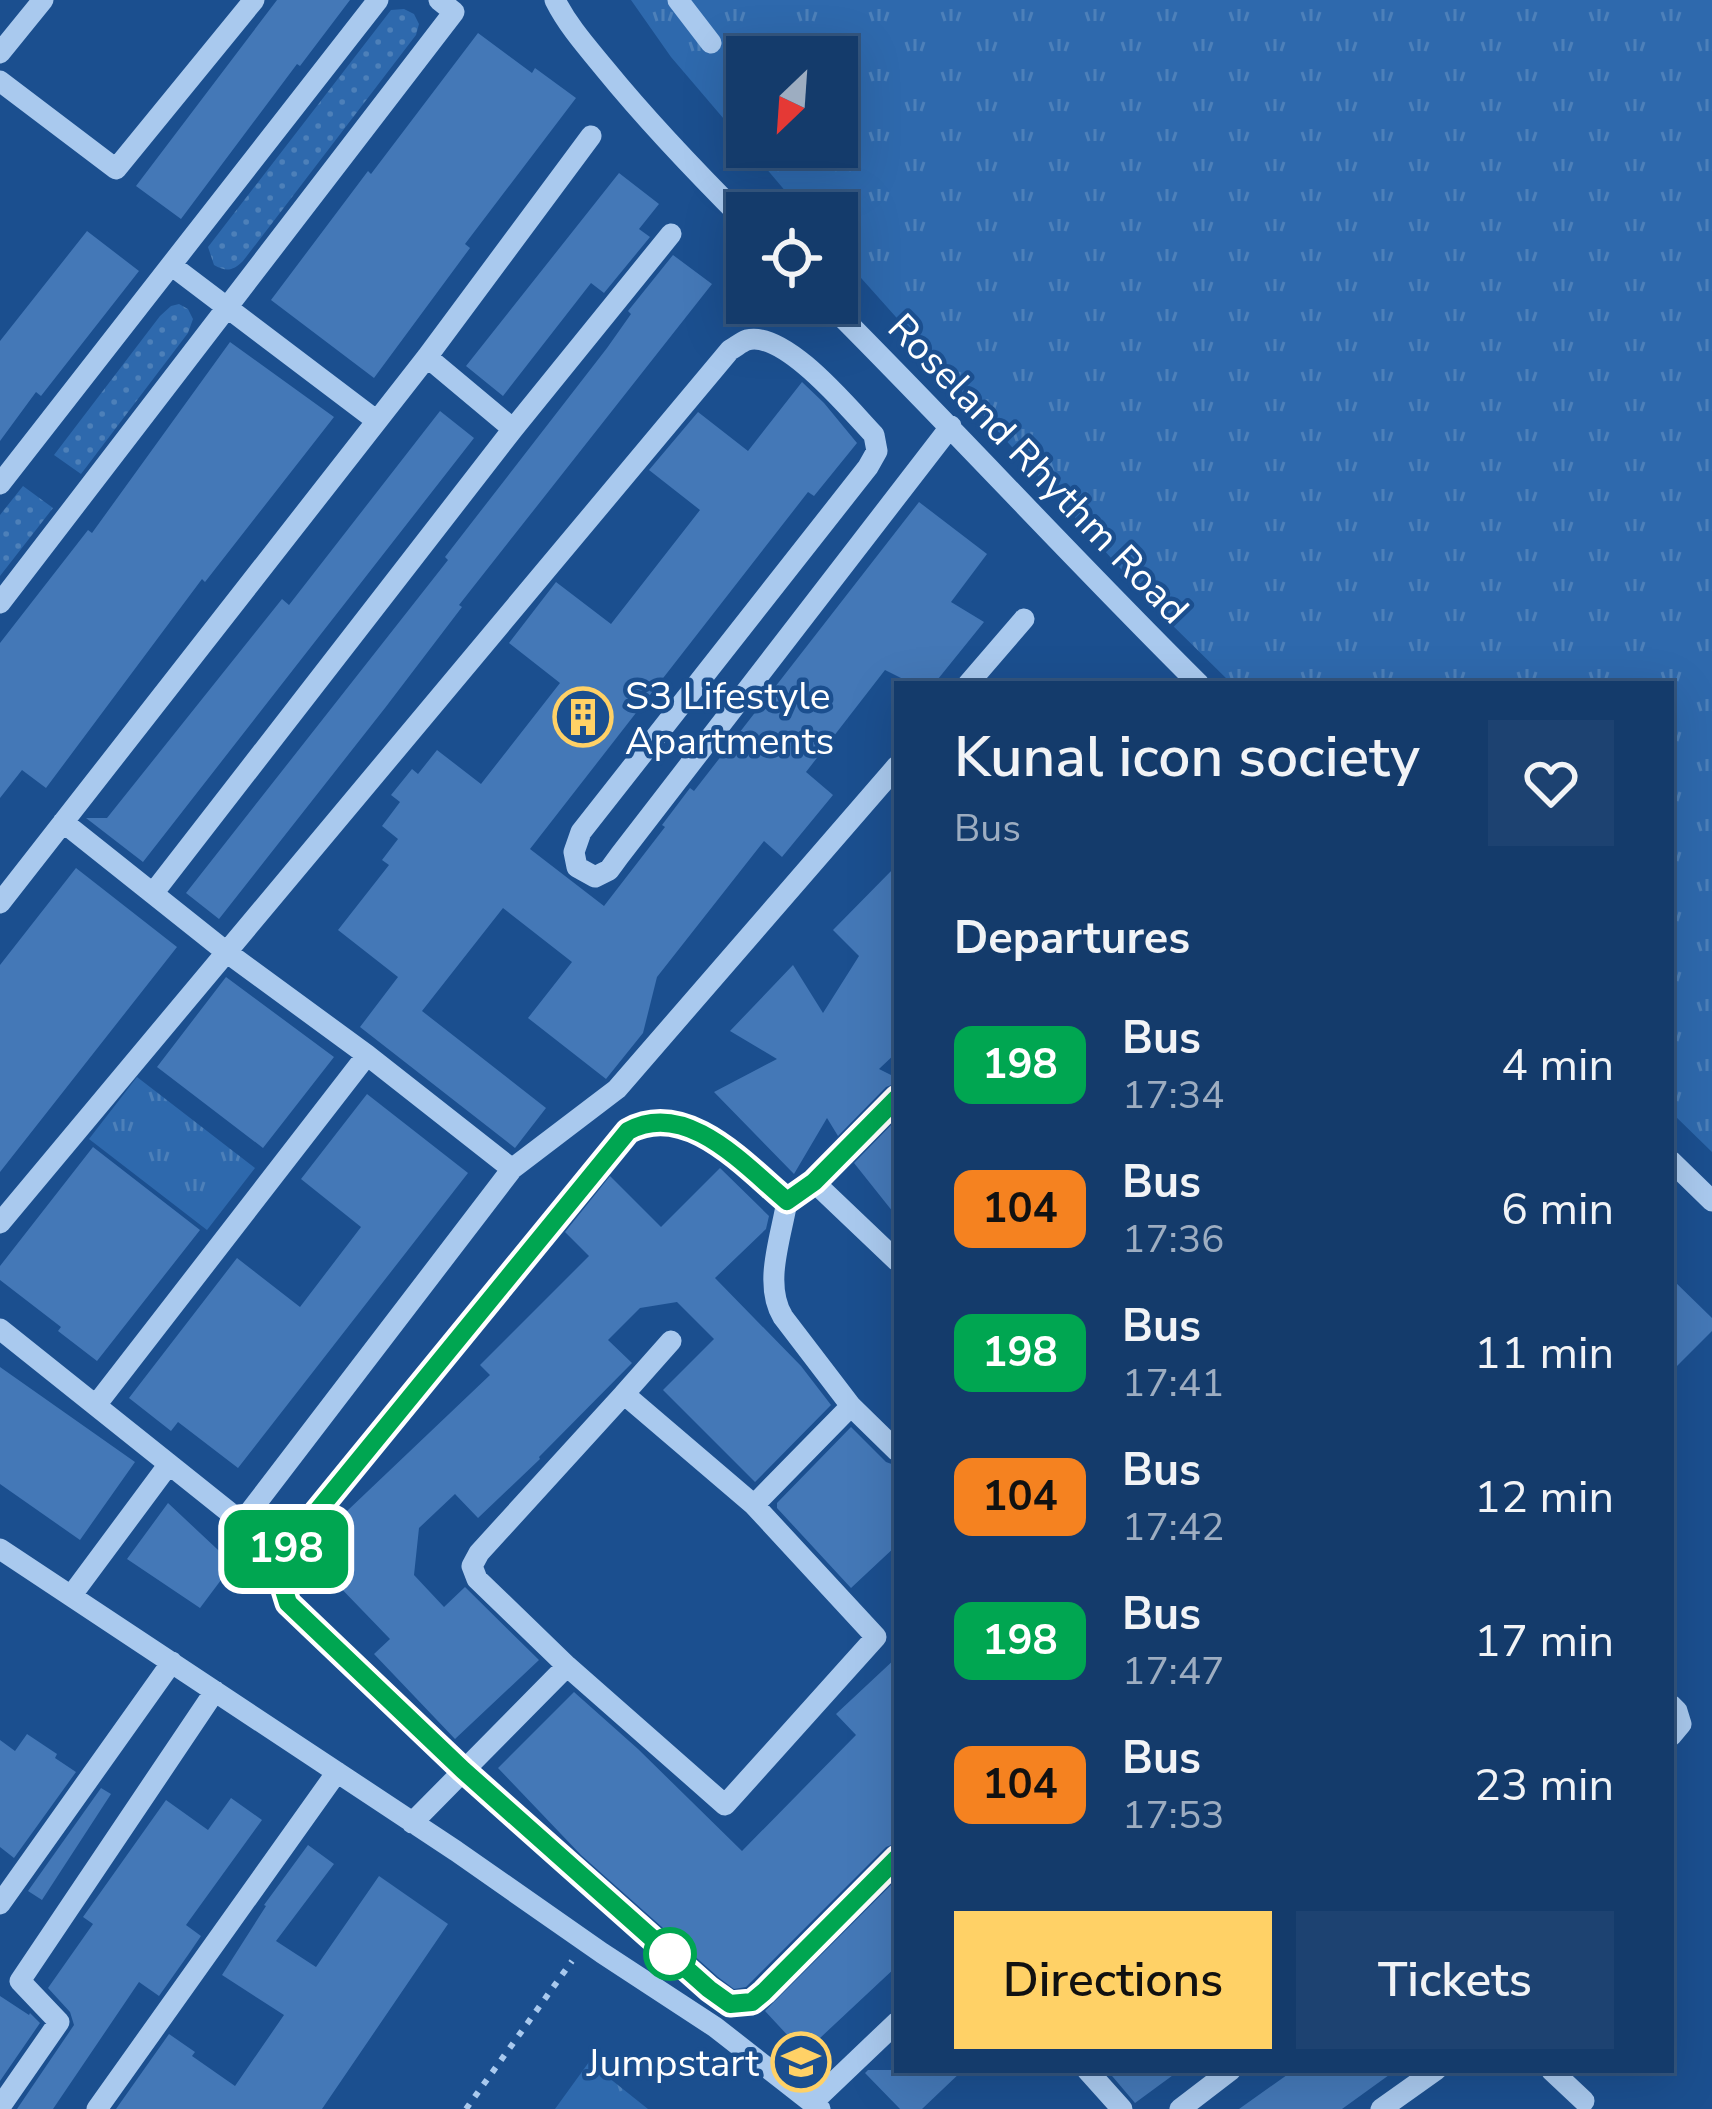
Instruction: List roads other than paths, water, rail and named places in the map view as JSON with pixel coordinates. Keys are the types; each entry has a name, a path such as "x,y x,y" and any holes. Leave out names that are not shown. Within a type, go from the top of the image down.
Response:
{"street":[{"path":"0,53 43,0"},
{"path":"0,81 116,169 254,0"},
{"path":"0,484 378,0"},
{"path":"0,603 454,12 439,0"},
{"path":"555,0 565,20 627,96 726,202"},
{"path":"678,0 711,43"},
{"path":"0,903 377,422 591,136"},
{"path":"154,892 513,429 671,234"},
{"path":"171,265 377,422"},
{"name":"Roseland Rhythm Road","path":"848,324 1195,681"},
{"path":"0,1223 730,350 747,340 763,340 807,365 874,435 877,451 581,832 574,852 577,868 595,877 609,870 951,426"},
{"path":"427,357 513,429"},
{"path":"971,681 1024,619"},
{"path":"0,1330 243,1523 512,1169 617,1089 894,769"},
{"path":"63,822 512,1169"},
{"path":"96,1406 367,1055"},
{"path":"894,1101 814,1182 787,1201 773,1283 774,1302 851,1406 894,1448"},
{"path":"787,1201 708,1136 689,1126 640,1124 628,1131 283,1553 284,1590 288,1603 463,1770 730,2004 752,2002 764,1992 894,1861"},
{"path":"1674,1164 1712,1201"},
{"path":"814,1182 894,1258"},
{"path":"624,1394 754,1505 876,1637 725,1805 567,1666 477,1579 472,1565 671,1341"},
{"path":"754,1505 851,1406"},
{"path":"71,1596 169,1464"},
{"path":"0,1549 716,2027 816,2106 894,2025"},
{"path":"0,1904 172,1662"},
{"path":"412,1823 567,1666"},
{"path":"0,2107 59,2022 20,1981 215,1691"},
{"path":"1674,1708 1682,1724 1674,1733"},
{"path":"97,2109 337,1772"},
{"path":"1091,2073 1122,2109"},
{"path":"1180,2109 1227,2073"},
{"path":"1382,2109 1432,2073"},
{"path":"1554,2073 1584,2102"}],"place":[{"name":"S3 Lifestyle Apartments","path":"583,717"},
{"name":"Jumpstart","path":"801,2062"}]}
